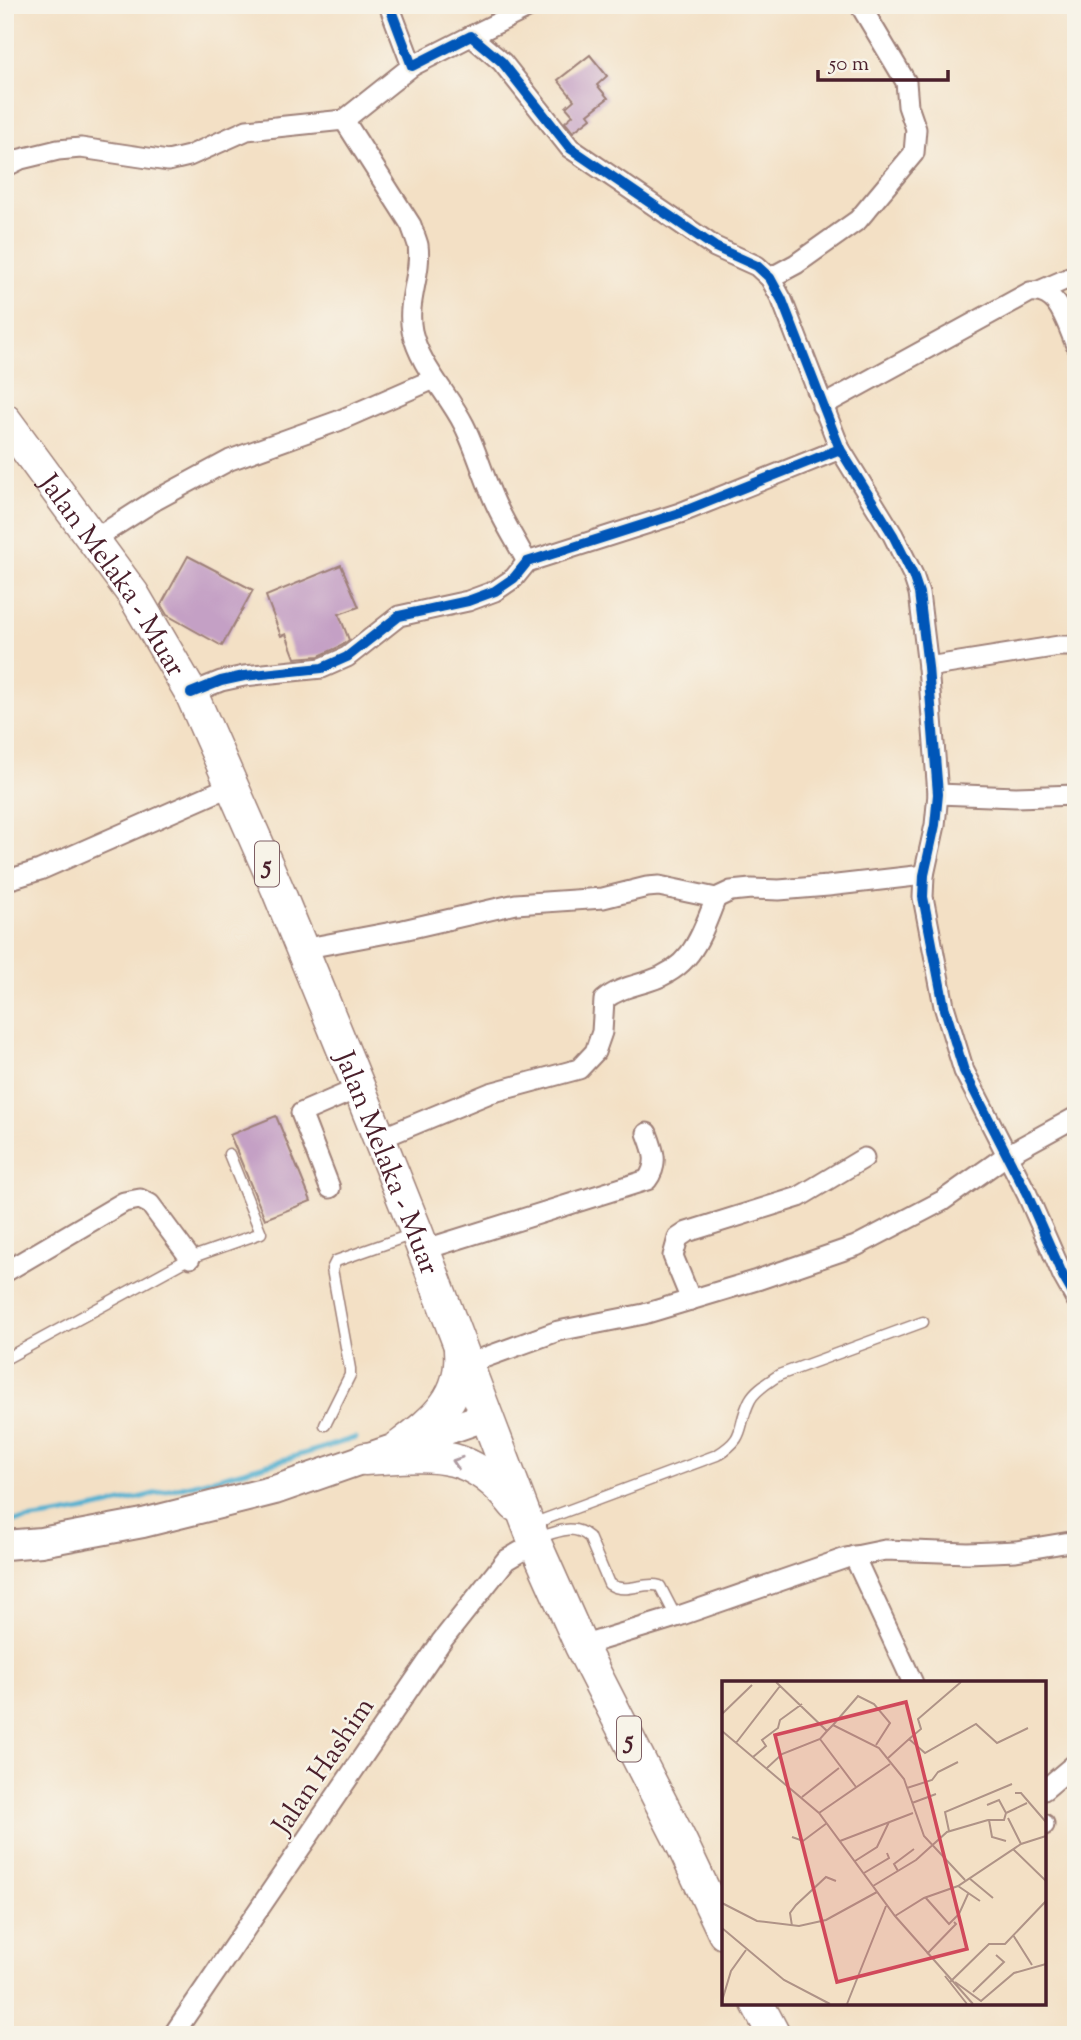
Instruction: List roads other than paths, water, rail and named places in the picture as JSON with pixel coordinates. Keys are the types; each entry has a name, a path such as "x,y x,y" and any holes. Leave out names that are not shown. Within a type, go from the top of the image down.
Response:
{"main road":[{"name":"Jalan Melaka - Muar","path":"5,421 145,613 191,693 233,785 359,1088 487,1416 540,1529 581,1646 722,1929"},
{"path":"399,1447 429,1424 446,1405 458,1383 463,1354"},
{"path":"5,1545 41,1542 143,1522 275,1490 487,1416"},
{"path":"365,1459 430,1455 457,1460 483,1472 500,1486 540,1529"},
{"path":"758,2005 774,2035"}],"street":[{"path":"389,5 412,66"},
{"path":"5,167 21,159 58,150 81,148 168,161 188,156 247,130 345,120 412,66 534,5"},
{"path":"770,278 796,264 858,220 914,153 916,129 908,106 906,82 860,5"},
{"path":"471,36 502,62 578,155 715,247 757,266 770,278 782,300 840,449 893,535 919,593 938,794 935,825 924,875 923,897 944,1006 964,1072 1076,1299"},
{"path":"345,120 411,225 418,244 418,261 410,305 412,330 420,353 434,379 452,402 465,427 495,502 527,562"},
{"path":"822,406 1030,292 1039,291 1076,275"},
{"path":"1039,291 1049,294 1058,304 1076,345"},
{"path":"93,540 154,501 230,460 338,421 434,379"},
{"path":"191,693 221,681 244,676 322,668 347,657 399,617 468,601 495,591 514,578 527,562 680,513 840,449"},
{"path":"928,667 1059,646 1076,646"},
{"path":"5,878 40,870 233,785"},
{"path":"938,794 1016,797 1076,794"},
{"path":"302,949 403,930 516,904 603,898 647,887 659,886 716,898 732,891 828,886 924,875"},
{"path":"379,1139 490,1093 579,1069 596,1052 603,1032 604,1000 613,992 669,974 691,954 699,942 716,898"},
{"path":"330,1188 301,1113 359,1088"},
{"path":"463,1354 644,1314 856,1246 942,1201 1007,1155 1076,1116"},
{"path":"420,1241 647,1180 655,1163 655,1153 647,1133"},
{"path":"691,1300 673,1256 678,1238 687,1232 799,1197 864,1158"},
{"path":"5,1272 124,1202 140,1199 150,1204 190,1258"},
{"name":"Jalan Hashim","path":"173,2035 441,1642 506,1559 540,1529"},
{"path":"581,1646 676,1617 854,1556 885,1550 968,1553 1016,1551 1076,1541"},
{"path":"854,1556 912,1681"},
{"path":"1046,1788 1076,1763"}],"lane":[{"path":"5,1359 190,1258 261,1233 229,1154"},
{"path":"326,1425 350,1376 332,1269 336,1261 420,1241"},
{"path":"540,1529 717,1455 732,1446 742,1432 750,1399 761,1387 779,1375 923,1322"},
{"path":"540,1529 582,1532 589,1537 605,1578 615,1588 656,1584 660,1586 676,1617"}],"waterway":[{"path":"5,1522 120,1502 232,1474 355,1438"}]}
